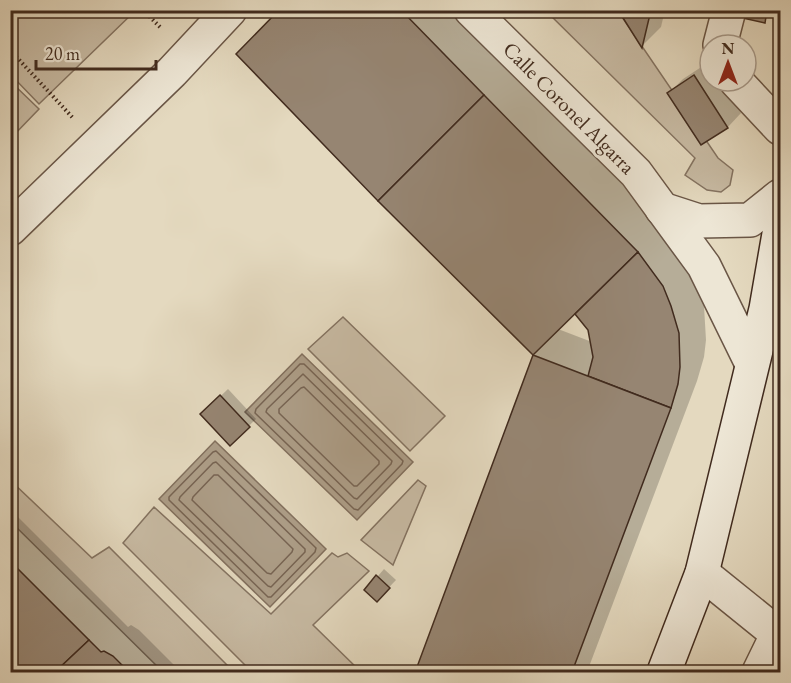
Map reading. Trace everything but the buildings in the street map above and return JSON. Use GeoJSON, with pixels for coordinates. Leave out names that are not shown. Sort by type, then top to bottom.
{"type":"FeatureCollection","features":[{"type":"Feature","properties":{"kind":"street"},"geometry":{"type":"LineString","coordinates":[[10,229],[172,72],[230,10]]}},
{"type":"Feature","properties":{"kind":"street","name":"Calle Coronel Algarra"},"geometry":{"type":"LineString","coordinates":[[471,10],[636,173],[704,266],[752,364]]}},
{"type":"Feature","properties":{"kind":"street"},"geometry":{"type":"LineString","coordinates":[[723,33],[729,10]]}},
{"type":"Feature","properties":{"kind":"street"},"geometry":{"type":"LineString","coordinates":[[747,93],[780,128]]}},
{"type":"Feature","properties":{"kind":"street"},"geometry":{"type":"LineString","coordinates":[[662,209],[699,221],[750,220],[780,196]]}},
{"type":"Feature","properties":{"kind":"street"},"geometry":{"type":"LineString","coordinates":[[664,672],[702,573],[766,309],[779,241]]}},
{"type":"Feature","properties":{"kind":"street"},"geometry":{"type":"LineString","coordinates":[[702,573],[779,636],[759,672]]}},
{"type":"Feature","properties":{"kind":"path"},"geometry":{"type":"LineString","coordinates":[[10,50],[97,144]]}},
{"type":"Feature","properties":{"kind":"shaded area"},"geometry":{"type":"Polygon","coordinates":[[[10,11],[135,11],[39,104],[11,75],[10,11]]]}},
{"type":"Feature","properties":{"kind":"shaded area"},"geometry":{"type":"Polygon","coordinates":[[[546,11],[618,11],[718,158],[733,170],[730,185],[721,192],[707,190],[685,175],[695,158],[546,11]]]}},
{"type":"Feature","properties":{"kind":"shaded area"},"geometry":{"type":"Polygon","coordinates":[[[10,81],[39,109],[11,138],[10,138],[10,81]]]}},
{"type":"Feature","properties":{"kind":"shaded area"},"geometry":{"type":"Polygon","coordinates":[[[343,317],[445,416],[410,451],[308,349],[343,317]]]}},
{"type":"Feature","properties":{"kind":"shaded area"},"geometry":{"type":"Polygon","coordinates":[[[10,480],[92,558],[109,547],[234,672],[163,672],[11,522],[10,480]]]}},
{"type":"Feature","properties":{"kind":"shaded area"},"geometry":{"type":"Polygon","coordinates":[[[418,480],[426,486],[393,565],[361,540],[418,480]]]}},
{"type":"Feature","properties":{"kind":"shaded area"},"geometry":{"type":"Polygon","coordinates":[[[154,507],[271,614],[332,553],[338,557],[347,553],[369,571],[313,625],[361,672],[252,672],[123,543],[154,507]]]}},
{"type":"Feature","properties":{"kind":"water"},"geometry":{"type":"Polygon","coordinates":[[[302,354],[413,462],[357,520],[245,412],[302,354]]]}},
{"type":"Feature","properties":{"kind":"water"},"geometry":{"type":"Polygon","coordinates":[[[215,441],[326,549],[270,607],[159,499],[215,441]]]}}]}
